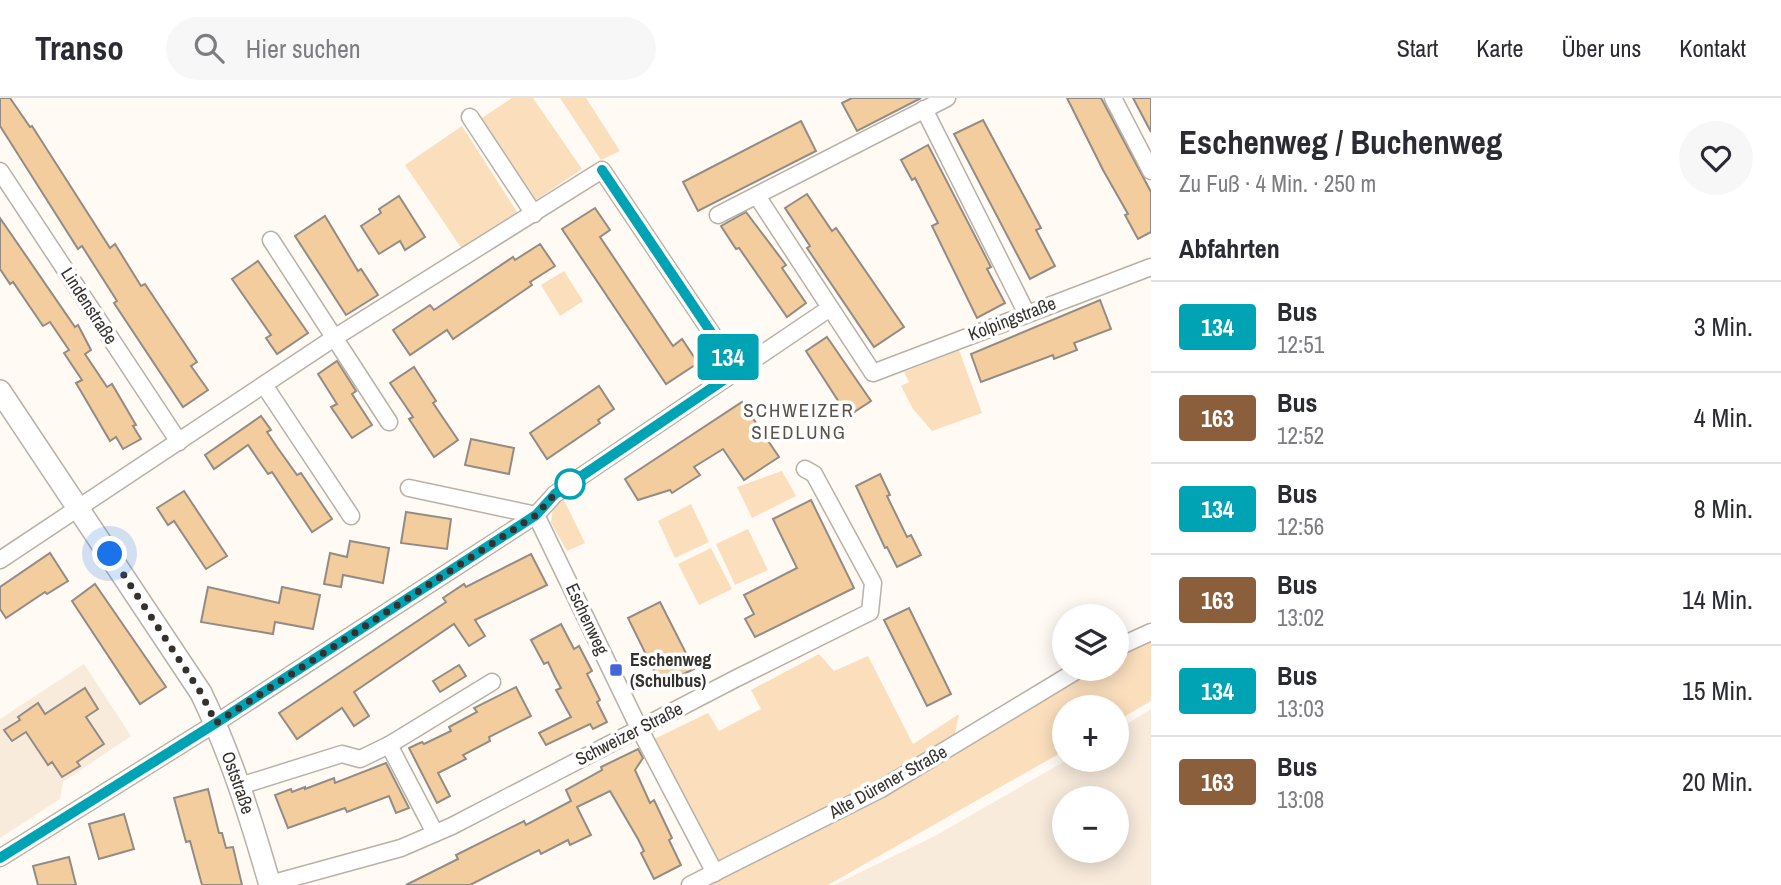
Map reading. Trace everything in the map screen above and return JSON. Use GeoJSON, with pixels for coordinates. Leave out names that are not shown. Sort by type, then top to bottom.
{"type":"FeatureCollection","features":[{"type":"Feature","properties":{"kind":"main road","name":"Oststraße"},"geometry":{"type":"LineString","coordinates":[[0,391],[201,693],[216,723],[240,786],[270,885]]}},
{"type":"Feature","properties":{"kind":"street"},"geometry":{"type":"LineString","coordinates":[[718,215],[947,98]]}},
{"type":"Feature","properties":{"kind":"street"},"geometry":{"type":"LineString","coordinates":[[1113,98],[1151,171]]}},
{"type":"Feature","properties":{"kind":"street"},"geometry":{"type":"LineString","coordinates":[[925,109],[1027,314]]}},
{"type":"Feature","properties":{"kind":"street"},"geometry":{"type":"LineString","coordinates":[[470,117],[534,214]]}},
{"type":"Feature","properties":{"kind":"street"},"geometry":{"type":"LineString","coordinates":[[0,560],[334,338],[602,170],[737,371]]}},
{"type":"Feature","properties":{"kind":"street","name":"Lindenstraße"},"geometry":{"type":"LineString","coordinates":[[0,171],[179,442]]}},
{"type":"Feature","properties":{"kind":"street"},"geometry":{"type":"LineString","coordinates":[[0,858],[216,723],[536,515],[555,494],[830,309],[757,195]]}},
{"type":"Feature","properties":{"kind":"street"},"geometry":{"type":"LineString","coordinates":[[271,240],[389,422]]}},
{"type":"Feature","properties":{"kind":"street","name":"Kolpingstraße"},"geometry":{"type":"LineString","coordinates":[[830,309],[873,373],[1151,267]]}},
{"type":"Feature","properties":{"kind":"street"},"geometry":{"type":"LineString","coordinates":[[264,385],[351,516]]}},
{"type":"Feature","properties":{"kind":"street","name":"Schweizer Straße"},"geometry":{"type":"LineString","coordinates":[[270,885],[401,848],[435,833],[870,612],[873,583],[814,474],[805,469]]}},
{"type":"Feature","properties":{"kind":"street"},"geometry":{"type":"LineString","coordinates":[[409,488],[536,515]]}},
{"type":"Feature","properties":{"kind":"street","name":"Eschenweg"},"geometry":{"type":"LineString","coordinates":[[536,515],[639,728],[715,873]]}},
{"type":"Feature","properties":{"kind":"street"},"geometry":{"type":"LineString","coordinates":[[1129,642],[1151,632]]}},
{"type":"Feature","properties":{"kind":"street","name":"Alte Dürener Straße"},"geometry":{"type":"LineString","coordinates":[[690,885],[881,789],[1060,681]]}},
{"type":"Feature","properties":{"kind":"street"},"geometry":{"type":"LineString","coordinates":[[240,786],[342,754],[360,759],[389,745],[492,682]]}},
{"type":"Feature","properties":{"kind":"street"},"geometry":{"type":"LineString","coordinates":[[389,745],[435,833]]}},
{"type":"Feature","properties":{"kind":"shaded area"},"geometry":{"type":"Polygon","coordinates":[[[512,98],[533,98],[582,169],[533,202],[479,120],[512,98]]]}},
{"type":"Feature","properties":{"kind":"shaded area"},"geometry":{"type":"Polygon","coordinates":[[[560,98],[586,98],[620,151],[601,160],[560,98]]]}},
{"type":"Feature","properties":{"kind":"shaded area"},"geometry":{"type":"Polygon","coordinates":[[[462,126],[517,212],[462,249],[405,165],[462,126]]]}},
{"type":"Feature","properties":{"kind":"shaded area"},"geometry":{"type":"Polygon","coordinates":[[[564,271],[583,301],[560,316],[541,285],[564,271]]]}},
{"type":"Feature","properties":{"kind":"shaded area"},"geometry":{"type":"Polygon","coordinates":[[[959,350],[982,413],[932,431],[913,409],[901,386],[909,382],[904,372],[959,350]]]}},
{"type":"Feature","properties":{"kind":"shaded area"},"geometry":{"type":"Polygon","coordinates":[[[782,471],[796,496],[752,518],[737,487],[782,471]]]}},
{"type":"Feature","properties":{"kind":"shaded area"},"geometry":{"type":"Polygon","coordinates":[[[563,498],[585,543],[567,551],[551,523],[553,507],[563,498]]]}},
{"type":"Feature","properties":{"kind":"shaded area"},"geometry":{"type":"Polygon","coordinates":[[[691,504],[709,542],[675,558],[658,521],[691,504]]]}},
{"type":"Feature","properties":{"kind":"shaded area"},"geometry":{"type":"Polygon","coordinates":[[[748,529],[768,570],[735,585],[716,544],[748,529]]]}},
{"type":"Feature","properties":{"kind":"shaded area"},"geometry":{"type":"Polygon","coordinates":[[[711,548],[732,589],[699,605],[678,564],[711,548]]]}},
{"type":"Feature","properties":{"kind":"shaded area"},"geometry":{"type":"Polygon","coordinates":[[[1151,636],[1151,701],[1129,714],[1129,695],[1052,695],[1052,758],[828,885],[700,885],[1066,681],[1129,681],[1129,646],[1151,636]]]}},
{"type":"Feature","properties":{"kind":"shaded area"},"geometry":{"type":"Polygon","coordinates":[[[819,654],[834,671],[868,656],[913,744],[959,714],[954,739],[879,784],[715,864],[652,740],[708,713],[719,731],[761,709],[751,690],[819,654]]]}},
{"type":"Feature","properties":{"kind":"shaded area"},"geometry":{"type":"Polygon","coordinates":[[[84,664],[131,736],[63,782],[60,799],[0,838],[0,719],[84,664]]]}},
{"type":"Feature","properties":{"kind":"shaded area"},"geometry":{"type":"Polygon","coordinates":[[[1151,709],[1151,885],[834,885],[933,837],[1052,769],[1052,772],[1129,772],[1129,723],[1151,709]]]}},
{"type":"Feature","properties":{"kind":"building"},"geometry":{"type":"Polygon","coordinates":[[[0,98],[10,98],[30,127],[32,126],[110,248],[115,244],[141,286],[145,284],[197,362],[191,366],[208,390],[183,407],[114,303],[117,301],[82,246],[78,249],[0,126],[0,98]]]}},
{"type":"Feature","properties":{"kind":"building"},"geometry":{"type":"Polygon","coordinates":[[[852,98],[921,98],[857,131],[842,103],[852,98]]]}},
{"type":"Feature","properties":{"kind":"building"},"geometry":{"type":"Polygon","coordinates":[[[1067,98],[1101,98],[1151,192],[1151,232],[1138,239],[1125,215],[1128,214],[1067,98]]]}},
{"type":"Feature","properties":{"kind":"building"},"geometry":{"type":"Polygon","coordinates":[[[1133,98],[1151,98],[1151,132],[1133,98]]]}},
{"type":"Feature","properties":{"kind":"building"},"geometry":{"type":"Polygon","coordinates":[[[983,120],[1041,228],[1036,230],[1055,266],[1030,279],[954,134],[983,120]]]}},
{"type":"Feature","properties":{"kind":"building"},"geometry":{"type":"Polygon","coordinates":[[[801,121],[816,151],[698,211],[683,182],[801,121]]]}},
{"type":"Feature","properties":{"kind":"building"},"geometry":{"type":"Polygon","coordinates":[[[928,145],[991,267],[987,269],[1005,303],[977,318],[932,226],[938,223],[915,178],[912,180],[901,160],[928,145]]]}},
{"type":"Feature","properties":{"kind":"building"},"geometry":{"type":"Polygon","coordinates":[[[807,194],[832,231],[836,228],[904,327],[874,347],[807,248],[810,246],[785,208],[807,194]]]}},
{"type":"Feature","properties":{"kind":"building"},"geometry":{"type":"Polygon","coordinates":[[[399,196],[425,237],[405,250],[400,241],[379,254],[361,226],[381,213],[379,209],[399,196]]]}},
{"type":"Feature","properties":{"kind":"building"},"geometry":{"type":"Polygon","coordinates":[[[595,208],[610,230],[600,237],[673,346],[682,339],[698,363],[666,384],[562,229],[595,208]]]}},
{"type":"Feature","properties":{"kind":"building"},"geometry":{"type":"Polygon","coordinates":[[[746,212],[786,265],[782,268],[806,303],[787,317],[721,226],[746,212]]]}},
{"type":"Feature","properties":{"kind":"building"},"geometry":{"type":"Polygon","coordinates":[[[325,216],[358,271],[361,269],[378,295],[346,315],[295,236],[325,216]]]}},
{"type":"Feature","properties":{"kind":"building"},"geometry":{"type":"Polygon","coordinates":[[[0,218],[75,327],[78,325],[91,350],[85,354],[107,387],[112,384],[136,425],[133,426],[141,439],[123,449],[116,437],[110,441],[76,383],[82,380],[64,353],[69,350],[50,322],[43,326],[13,282],[10,284],[0,269],[0,218]]]}},
{"type":"Feature","properties":{"kind":"building"},"geometry":{"type":"Polygon","coordinates":[[[540,244],[555,266],[453,339],[447,330],[410,355],[393,330],[430,305],[434,310],[513,257],[515,260],[540,244]]]}},
{"type":"Feature","properties":{"kind":"building"},"geometry":{"type":"Polygon","coordinates":[[[258,261],[308,333],[277,354],[266,338],[271,335],[232,279],[258,261]]]}},
{"type":"Feature","properties":{"kind":"building"},"geometry":{"type":"Polygon","coordinates":[[[1100,300],[1111,329],[1074,343],[1077,350],[1054,359],[1053,355],[981,382],[971,354],[1100,300]]]}},
{"type":"Feature","properties":{"kind":"building"},"geometry":{"type":"Polygon","coordinates":[[[827,337],[871,401],[848,416],[806,351],[827,337]]]}},
{"type":"Feature","properties":{"kind":"building"},"geometry":{"type":"Polygon","coordinates":[[[337,361],[356,391],[352,394],[372,425],[352,438],[331,407],[337,404],[318,374],[337,361]]]}},
{"type":"Feature","properties":{"kind":"building"},"geometry":{"type":"Polygon","coordinates":[[[414,367],[436,401],[433,403],[458,440],[434,457],[409,419],[413,417],[390,383],[414,367]]]}},
{"type":"Feature","properties":{"kind":"building"},"geometry":{"type":"Polygon","coordinates":[[[599,386],[614,409],[598,420],[600,423],[547,459],[530,433],[599,386]]]}},
{"type":"Feature","properties":{"kind":"building"},"geometry":{"type":"Polygon","coordinates":[[[742,402],[779,457],[744,480],[723,449],[694,467],[700,475],[672,493],[670,490],[638,500],[625,479],[742,402]]]}},
{"type":"Feature","properties":{"kind":"building"},"geometry":{"type":"Polygon","coordinates":[[[261,416],[271,430],[267,432],[277,447],[297,475],[301,473],[332,519],[312,532],[272,472],[268,474],[248,445],[214,469],[205,455],[261,416]]]}},
{"type":"Feature","properties":{"kind":"building"},"geometry":{"type":"Polygon","coordinates":[[[471,439],[514,448],[509,474],[465,465],[471,439]]]}},
{"type":"Feature","properties":{"kind":"building"},"geometry":{"type":"Polygon","coordinates":[[[880,474],[890,495],[887,496],[907,537],[911,535],[921,555],[897,567],[887,547],[885,548],[856,486],[880,474]]]}},
{"type":"Feature","properties":{"kind":"building"},"geometry":{"type":"Polygon","coordinates":[[[184,491],[227,556],[206,569],[174,521],[168,525],[157,508],[184,491]]]}},
{"type":"Feature","properties":{"kind":"building"},"geometry":{"type":"Polygon","coordinates":[[[811,500],[854,588],[755,637],[745,619],[754,614],[744,595],[797,568],[773,519],[811,500]]]}},
{"type":"Feature","properties":{"kind":"building"},"geometry":{"type":"Polygon","coordinates":[[[406,512],[451,519],[447,549],[401,543],[406,512]]]}},
{"type":"Feature","properties":{"kind":"building"},"geometry":{"type":"Polygon","coordinates":[[[350,541],[389,548],[383,583],[343,575],[341,587],[324,584],[330,553],[347,557],[350,541]]]}},
{"type":"Feature","properties":{"kind":"building"},"geometry":{"type":"Polygon","coordinates":[[[50,553],[68,581],[47,594],[45,592],[6,618],[0,609],[0,587],[50,553]]]}},
{"type":"Feature","properties":{"kind":"building"},"geometry":{"type":"Polygon","coordinates":[[[531,554],[547,585],[475,620],[485,636],[469,646],[454,624],[354,692],[369,716],[354,726],[342,708],[297,739],[279,713],[446,602],[443,598],[464,584],[466,587],[531,554]]]}},
{"type":"Feature","properties":{"kind":"building"},"geometry":{"type":"Polygon","coordinates":[[[95,584],[166,687],[140,704],[72,601],[95,584]]]}},
{"type":"Feature","properties":{"kind":"building"},"geometry":{"type":"Polygon","coordinates":[[[208,587],[279,603],[282,587],[320,595],[313,629],[275,622],[273,634],[201,622],[208,587]]]}},
{"type":"Feature","properties":{"kind":"building"},"geometry":{"type":"Polygon","coordinates":[[[660,602],[694,669],[661,685],[628,618],[660,602]]]}},
{"type":"Feature","properties":{"kind":"building"},"geometry":{"type":"Polygon","coordinates":[[[909,608],[951,694],[927,706],[884,620],[909,608]]]}},
{"type":"Feature","properties":{"kind":"building"},"geometry":{"type":"Polygon","coordinates":[[[561,624],[574,649],[579,646],[592,671],[587,674],[607,722],[593,729],[590,724],[546,745],[539,733],[571,717],[556,690],[561,688],[548,662],[544,664],[531,640],[561,624]]]}},
{"type":"Feature","properties":{"kind":"building"},"geometry":{"type":"Polygon","coordinates":[[[459,665],[466,676],[440,692],[433,681],[459,665]]]}},
{"type":"Feature","properties":{"kind":"building"},"geometry":{"type":"Polygon","coordinates":[[[516,687],[531,716],[489,737],[490,741],[463,755],[466,759],[438,773],[450,796],[437,803],[409,748],[451,731],[449,727],[477,712],[474,708],[516,687]]]}},
{"type":"Feature","properties":{"kind":"building"},"geometry":{"type":"Polygon","coordinates":[[[85,688],[98,709],[86,717],[104,744],[77,762],[80,766],[62,777],[52,762],[48,765],[26,732],[12,741],[4,730],[20,720],[18,717],[38,703],[45,714],[85,688]]]}},
{"type":"Feature","properties":{"kind":"building"},"geometry":{"type":"Polygon","coordinates":[[[638,749],[643,758],[635,770],[650,803],[654,800],[681,865],[654,879],[641,853],[644,851],[638,839],[610,791],[577,807],[591,835],[570,845],[568,840],[541,854],[539,850],[470,885],[406,885],[458,859],[456,855],[524,821],[526,825],[571,801],[566,790],[602,770],[601,767],[638,749]]]}},
{"type":"Feature","properties":{"kind":"building"},"geometry":{"type":"Polygon","coordinates":[[[386,763],[409,808],[396,813],[389,796],[347,812],[345,808],[288,828],[275,795],[291,789],[292,792],[305,789],[334,778],[335,783],[386,763]]]}},
{"type":"Feature","properties":{"kind":"building"},"geometry":{"type":"Polygon","coordinates":[[[208,789],[219,833],[222,833],[226,848],[233,847],[242,885],[202,885],[190,841],[186,842],[174,798],[208,789]]]}},
{"type":"Feature","properties":{"kind":"building"},"geometry":{"type":"Polygon","coordinates":[[[124,814],[134,849],[99,859],[89,824],[124,814]]]}},
{"type":"Feature","properties":{"kind":"building"},"geometry":{"type":"Polygon","coordinates":[[[69,857],[76,885],[38,885],[33,866],[69,857]]]}},
{"type":"Feature","properties":{"kind":"bus line","name":"134"},"geometry":{"type":"LineString","coordinates":[[0,858],[216,723],[536,515],[555,494],[737,371],[602,170]]}},
{"type":"Feature","properties":{"kind":"place","name":"Eschenweg (Schulbus)"},"geometry":{"type":"Point","coordinates":[616,670]}},
{"type":"Feature","properties":{"kind":"district","name":"SCHWEIZER SIEDLUNG"},"geometry":{"type":"Point","coordinates":[799,421]}},
{"type":"Feature","properties":{"kind":"route"},"geometry":{"type":"LineString","coordinates":[[110,554],[201,693],[216,723],[536,515],[555,494],[573,482],[570,484]]}}]}
